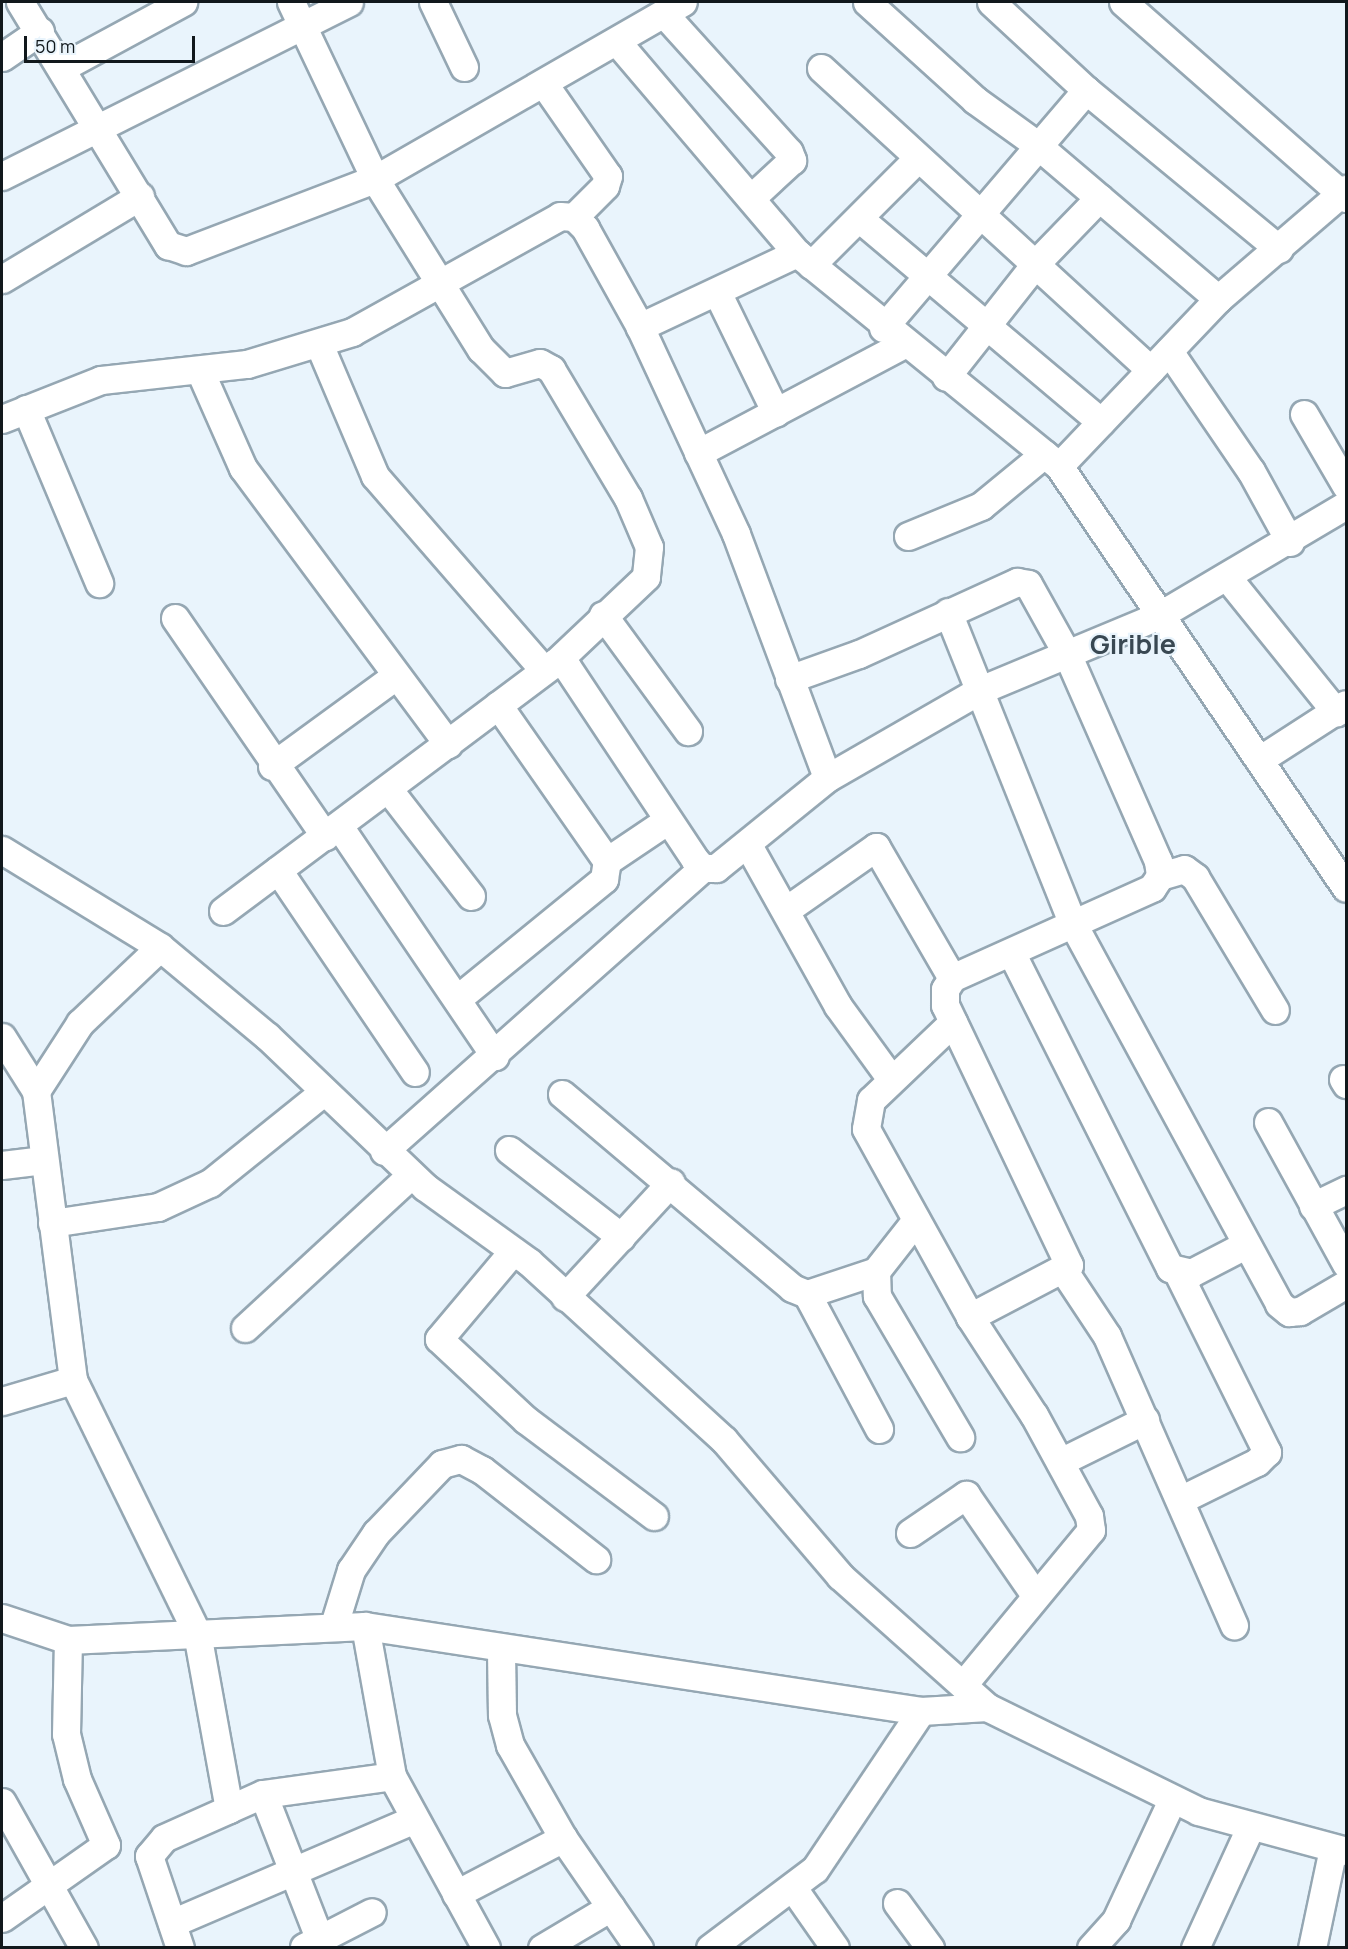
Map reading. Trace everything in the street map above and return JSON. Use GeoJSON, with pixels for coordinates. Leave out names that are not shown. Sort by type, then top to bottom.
{"type":"FeatureCollection","features":[{"type":"Feature","properties":{"kind":"street"},"geometry":{"type":"LineString","coordinates":[[20,2],[40,31],[168,245],[186,251],[375,179],[618,43],[675,8],[789,152],[792,160],[751,198]]}},
{"type":"Feature","properties":{"kind":"street"},"geometry":{"type":"LineString","coordinates":[[62,68],[183,2]]}},
{"type":"Feature","properties":{"kind":"street"},"geometry":{"type":"LineString","coordinates":[[223,911],[389,790],[550,666],[646,577],[651,563],[628,498],[550,369],[540,363],[505,373],[491,363],[441,286],[375,179],[291,2]]}},
{"type":"Feature","properties":{"kind":"street"},"geometry":{"type":"LineString","coordinates":[[2,176],[95,125],[349,2]]}},
{"type":"Feature","properties":{"kind":"street"},"geometry":{"type":"LineString","coordinates":[[434,2],[464,67]]}},
{"type":"Feature","properties":{"kind":"street"},"geometry":{"type":"LineString","coordinates":[[867,2],[975,100],[1036,144],[1218,299]]}},
{"type":"Feature","properties":{"kind":"street"},"geometry":{"type":"LineString","coordinates":[[991,2],[1086,90],[1279,249]]}},
{"type":"Feature","properties":{"kind":"street"},"geometry":{"type":"LineString","coordinates":[[908,536],[981,506],[1051,460],[1101,422],[1218,299],[1345,194],[1124,2]]}},
{"type":"Feature","properties":{"kind":"street"},"geometry":{"type":"LineString","coordinates":[[2,57],[40,31]]}},
{"type":"Feature","properties":{"kind":"street"},"geometry":{"type":"LineString","coordinates":[[618,43],[804,259],[894,336],[1051,460],[1347,888]]}},
{"type":"Feature","properties":{"kind":"street"},"geometry":{"type":"LineString","coordinates":[[821,68],[916,160],[1036,263],[1151,370]]}},
{"type":"Feature","properties":{"kind":"street"},"geometry":{"type":"LineString","coordinates":[[99,584],[14,414],[100,380],[151,371],[200,371],[319,344],[441,286],[560,216],[574,217],[605,186],[608,176],[544,84]]}},
{"type":"Feature","properties":{"kind":"street"},"geometry":{"type":"LineString","coordinates":[[698,453],[776,413],[894,336],[926,276],[1036,144],[1086,90]]}},
{"type":"Feature","properties":{"kind":"street"},"geometry":{"type":"LineString","coordinates":[[640,327],[804,259],[860,219],[916,160]]}},
{"type":"Feature","properties":{"kind":"street"},"geometry":{"type":"LineString","coordinates":[[2,279],[140,196]]}},
{"type":"Feature","properties":{"kind":"street"},"geometry":{"type":"LineString","coordinates":[[946,377],[1036,263],[1099,198]]}},
{"type":"Feature","properties":{"kind":"street"},"geometry":{"type":"LineString","coordinates":[[574,217],[640,327],[736,534],[827,778]]}},
{"type":"Feature","properties":{"kind":"street"},"geometry":{"type":"LineString","coordinates":[[860,219],[985,328],[1101,422]]}},
{"type":"Feature","properties":{"kind":"street"},"geometry":{"type":"LineString","coordinates":[[718,294],[776,413]]}},
{"type":"Feature","properties":{"kind":"street"},"geometry":{"type":"LineString","coordinates":[[319,344],[375,476],[550,666],[567,667],[668,820],[703,868]]}},
{"type":"Feature","properties":{"kind":"street"},"geometry":{"type":"LineString","coordinates":[[1169,351],[1251,471],[1290,542]]}},
{"type":"Feature","properties":{"kind":"street"},"geometry":{"type":"LineString","coordinates":[[200,371],[243,468],[394,677],[448,744]]}},
{"type":"Feature","properties":{"kind":"street"},"geometry":{"type":"LineString","coordinates":[[1304,414],[1347,486]]}},
{"type":"Feature","properties":{"kind":"street"},"geometry":{"type":"LineString","coordinates":[[384,1151],[495,1056],[703,868],[716,868],[827,778],[980,690],[1068,656],[1160,615],[1290,542],[1347,506]]}},
{"type":"Feature","properties":{"kind":"street"},"geometry":{"type":"LineString","coordinates":[[1227,577],[1341,708],[1259,760]]}},
{"type":"Feature","properties":{"kind":"street"},"geometry":{"type":"LineString","coordinates":[[789,679],[859,654],[1017,582],[1028,584],[1068,656],[1160,876]]}},
{"type":"Feature","properties":{"kind":"street"},"geometry":{"type":"LineString","coordinates":[[948,612],[1073,924],[1245,1245],[1288,1312],[1347,1284]]}},
{"type":"Feature","properties":{"kind":"street"},"geometry":{"type":"LineString","coordinates":[[603,615],[688,731]]}},
{"type":"Feature","properties":{"kind":"street"},"geometry":{"type":"LineString","coordinates":[[175,618],[272,766],[332,831],[457,999],[495,1056]]}},
{"type":"Feature","properties":{"kind":"street"},"geometry":{"type":"LineString","coordinates":[[272,766],[394,677]]}},
{"type":"Feature","properties":{"kind":"street"},"geometry":{"type":"LineString","coordinates":[[457,999],[604,879],[607,861],[498,705]]}},
{"type":"Feature","properties":{"kind":"street"},"geometry":{"type":"LineString","coordinates":[[389,790],[471,896]]}},
{"type":"Feature","properties":{"kind":"street"},"geometry":{"type":"LineString","coordinates":[[607,861],[668,820]]}},
{"type":"Feature","properties":{"kind":"street"},"geometry":{"type":"LineString","coordinates":[[747,845],[786,910],[838,1006],[891,1079]]}},
{"type":"Feature","properties":{"kind":"street"},"geometry":{"type":"LineString","coordinates":[[786,910],[876,847],[952,978]]}},
{"type":"Feature","properties":{"kind":"street"},"geometry":{"type":"LineString","coordinates":[[2,850],[160,947],[323,1092],[411,1175],[513,1251],[566,1297],[724,1440],[840,1576],[987,1707],[1172,1800],[1250,1828],[1340,1849],[1312,1947]]}},
{"type":"Feature","properties":{"kind":"street"},"geometry":{"type":"LineString","coordinates":[[1234,1625],[1182,1500],[1107,1336],[1065,1270],[1068,1257],[953,1022],[945,997],[952,978],[1152,888],[1160,876],[1184,869],[1196,877],[1275,1010]]}},
{"type":"Feature","properties":{"kind":"street"},"geometry":{"type":"LineString","coordinates":[[278,870],[416,1072]]}},
{"type":"Feature","properties":{"kind":"street"},"geometry":{"type":"LineString","coordinates":[[36,1091],[80,1023],[160,947]]}},
{"type":"Feature","properties":{"kind":"street"},"geometry":{"type":"LineString","coordinates":[[1011,952],[1170,1268],[1179,1275],[1267,1452],[1257,1462],[1182,1500]]}},
{"type":"Feature","properties":{"kind":"street"},"geometry":{"type":"LineString","coordinates":[[953,1022],[871,1100],[866,1129],[970,1317],[1060,1462],[1089,1516],[1091,1530],[963,1685]]}},
{"type":"Feature","properties":{"kind":"street"},"geometry":{"type":"LineString","coordinates":[[2,1037],[36,1091],[73,1380],[197,1633],[229,1809]]}},
{"type":"Feature","properties":{"kind":"street"},"geometry":{"type":"LineString","coordinates":[[52,1223],[158,1207],[210,1184],[323,1092]]}},
{"type":"Feature","properties":{"kind":"street"},"geometry":{"type":"LineString","coordinates":[[562,1094],[671,1182],[765,1268],[807,1294],[879,1429]]}},
{"type":"Feature","properties":{"kind":"street"},"geometry":{"type":"LineString","coordinates":[[1268,1122],[1347,1264]]}},
{"type":"Feature","properties":{"kind":"street"},"geometry":{"type":"LineString","coordinates":[[509,1150],[621,1237]]}},
{"type":"Feature","properties":{"kind":"street"},"geometry":{"type":"LineString","coordinates":[[2,1166],[44,1160]]}},
{"type":"Feature","properties":{"kind":"street"},"geometry":{"type":"LineString","coordinates":[[245,1328],[411,1175]]}},
{"type":"Feature","properties":{"kind":"street"},"geometry":{"type":"LineString","coordinates":[[566,1297],[671,1182]]}},
{"type":"Feature","properties":{"kind":"street"},"geometry":{"type":"LineString","coordinates":[[1313,1206],[1347,1190]]}},
{"type":"Feature","properties":{"kind":"street"},"geometry":{"type":"LineString","coordinates":[[807,1294],[876,1271],[916,1220]]}},
{"type":"Feature","properties":{"kind":"street"},"geometry":{"type":"LineString","coordinates":[[1179,1275],[1245,1245]]}},
{"type":"Feature","properties":{"kind":"street"},"geometry":{"type":"LineString","coordinates":[[513,1251],[439,1339],[526,1420],[654,1516]]}},
{"type":"Feature","properties":{"kind":"street"},"geometry":{"type":"LineString","coordinates":[[970,1317],[1065,1270]]}},
{"type":"Feature","properties":{"kind":"street"},"geometry":{"type":"LineString","coordinates":[[876,1271],[878,1296],[890,1323],[960,1437]]}},
{"type":"Feature","properties":{"kind":"street"},"geometry":{"type":"LineString","coordinates":[[2,1401],[73,1380]]}},
{"type":"Feature","properties":{"kind":"street"},"geometry":{"type":"LineString","coordinates":[[1060,1462],[1145,1420]]}},
{"type":"Feature","properties":{"kind":"street"},"geometry":{"type":"LineString","coordinates":[[334,1625],[351,1570],[376,1533],[442,1464],[461,1459],[482,1470],[596,1559]]}},
{"type":"Feature","properties":{"kind":"street"},"geometry":{"type":"LineString","coordinates":[[910,1533],[966,1495],[1035,1595]]}},
{"type":"Feature","properties":{"kind":"street"},"geometry":{"type":"LineString","coordinates":[[2,1618],[68,1640],[334,1625],[365,1626],[501,1650],[921,1711],[987,1707]]}},
{"type":"Feature","properties":{"kind":"street"},"geometry":{"type":"LineString","coordinates":[[365,1626],[392,1776],[482,1946]]}},
{"type":"Feature","properties":{"kind":"street"},"geometry":{"type":"LineString","coordinates":[[2,1918],[106,1845],[77,1779],[66,1734],[68,1640]]}},
{"type":"Feature","properties":{"kind":"street"},"geometry":{"type":"LineString","coordinates":[[501,1650],[502,1715],[510,1744],[563,1838],[639,1947]]}},
{"type":"Feature","properties":{"kind":"street"},"geometry":{"type":"LineString","coordinates":[[710,1947],[793,1888],[838,1841],[921,1711]]}},
{"type":"Feature","properties":{"kind":"street"},"geometry":{"type":"LineString","coordinates":[[392,1776],[263,1794],[153,1846],[149,1856],[176,1935],[293,1870],[415,1819]]}},
{"type":"Feature","properties":{"kind":"street"},"geometry":{"type":"LineString","coordinates":[[263,1794],[293,1870],[316,1945],[372,1912]]}},
{"type":"Feature","properties":{"kind":"street"},"geometry":{"type":"LineString","coordinates":[[1091,1947],[1116,1920],[1172,1800]]}},
{"type":"Feature","properties":{"kind":"street"},"geometry":{"type":"LineString","coordinates":[[2,1802],[84,1947]]}},
{"type":"Feature","properties":{"kind":"street"},"geometry":{"type":"LineString","coordinates":[[1195,1947],[1250,1828]]}},
{"type":"Feature","properties":{"kind":"street"},"geometry":{"type":"LineString","coordinates":[[456,1894],[563,1838]]}},
{"type":"Feature","properties":{"kind":"street"},"geometry":{"type":"LineString","coordinates":[[793,1888],[836,1947]]}},
{"type":"Feature","properties":{"kind":"street"},"geometry":{"type":"LineString","coordinates":[[897,1904],[930,1947]]}},
{"type":"Feature","properties":{"kind":"street"},"geometry":{"type":"LineString","coordinates":[[542,1947],[611,1907]]}},
{"type":"Feature","properties":{"kind":"district","name":"Girible"},"geometry":{"type":"Point","coordinates":[1133,644]}}]}
